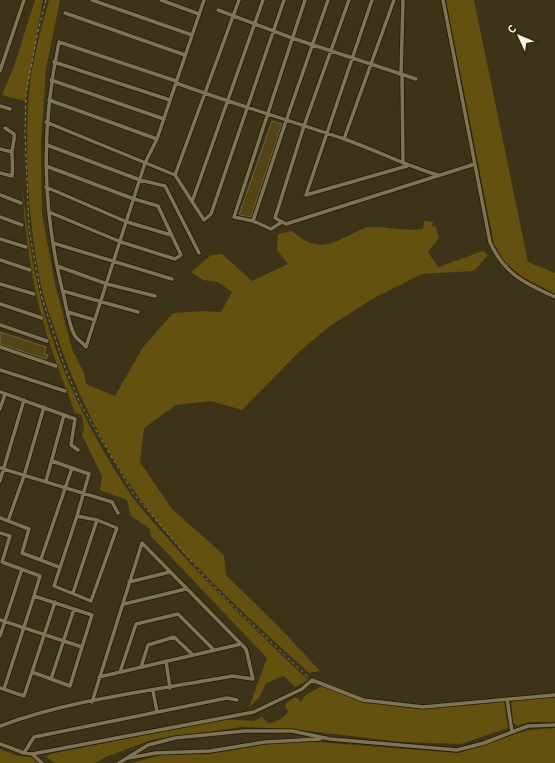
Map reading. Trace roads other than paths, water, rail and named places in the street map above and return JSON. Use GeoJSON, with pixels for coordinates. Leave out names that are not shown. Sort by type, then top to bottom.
{"type":"FeatureCollection","features":[{"type":"Feature","properties":{"kind":"lane"},"geometry":{"type":"LineString","coordinates":[[0,71],[24,0]]}},
{"type":"Feature","properties":{"kind":"lane"},"geometry":{"type":"LineString","coordinates":[[92,0],[192,35]]}},
{"type":"Feature","properties":{"kind":"lane"},"geometry":{"type":"LineString","coordinates":[[161,0],[199,14]]}},
{"type":"Feature","properties":{"kind":"lane"},"geometry":{"type":"LineString","coordinates":[[204,0],[185,55],[176,82],[170,100],[164,119],[157,139],[145,163],[121,242],[86,346],[75,336],[68,312],[57,266],[46,187],[46,122],[54,62],[59,42],[176,82],[205,94],[229,100],[268,115],[344,139],[407,166],[438,175]]}},
{"type":"Feature","properties":{"kind":"lane"},"geometry":{"type":"LineString","coordinates":[[175,175],[239,0]]}},
{"type":"Feature","properties":{"kind":"lane"},"geometry":{"type":"LineString","coordinates":[[192,202],[263,0]]}},
{"type":"Feature","properties":{"kind":"lane"},"geometry":{"type":"LineString","coordinates":[[46,122],[175,175],[204,220],[211,214],[284,0]]}},
{"type":"Feature","properties":{"kind":"lane"},"geometry":{"type":"LineString","coordinates":[[282,222],[270,229],[253,221],[234,216],[305,0]]}},
{"type":"Feature","properties":{"kind":"lane"},"geometry":{"type":"LineString","coordinates":[[253,221],[328,0]]}},
{"type":"Feature","properties":{"kind":"lane"},"geometry":{"type":"LineString","coordinates":[[349,0],[304,126],[275,218],[286,224],[475,164]]}},
{"type":"Feature","properties":{"kind":"lane"},"geometry":{"type":"LineString","coordinates":[[372,0],[351,58],[306,195],[407,166]]}},
{"type":"Feature","properties":{"kind":"lane"},"geometry":{"type":"LineString","coordinates":[[344,139],[394,0]]}},
{"type":"Feature","properties":{"kind":"lane"},"geometry":{"type":"LineString","coordinates":[[403,0],[401,75],[403,163]]}},
{"type":"Feature","properties":{"kind":"lane"},"geometry":{"type":"LineString","coordinates":[[443,0],[490,242],[498,258],[514,275],[532,287],[555,297]]}},
{"type":"Feature","properties":{"kind":"lane"},"geometry":{"type":"LineString","coordinates":[[218,10],[233,17],[256,23],[292,38],[401,75],[416,78]]}},
{"type":"Feature","properties":{"kind":"lane"},"geometry":{"type":"LineString","coordinates":[[65,13],[185,55]]}},
{"type":"Feature","properties":{"kind":"lane"},"geometry":{"type":"LineString","coordinates":[[54,62],[170,100]]}},
{"type":"Feature","properties":{"kind":"lane"},"geometry":{"type":"LineString","coordinates":[[52,80],[164,119]]}},
{"type":"Feature","properties":{"kind":"lane"},"geometry":{"type":"LineString","coordinates":[[49,100],[157,139]]}},
{"type":"Feature","properties":{"kind":"lane"},"geometry":{"type":"LineString","coordinates":[[0,106],[10,109]]}},
{"type":"Feature","properties":{"kind":"lane"},"geometry":{"type":"LineString","coordinates":[[0,173],[12,176],[12,152],[15,142],[14,134],[5,128]]}},
{"type":"Feature","properties":{"kind":"lane"},"geometry":{"type":"LineString","coordinates":[[47,145],[140,180],[165,186],[199,253]]}},
{"type":"Feature","properties":{"kind":"lane"},"geometry":{"type":"LineString","coordinates":[[0,149],[12,152]]}},
{"type":"Feature","properties":{"kind":"lane"},"geometry":{"type":"LineString","coordinates":[[46,166],[134,199],[158,206],[181,255],[175,259],[121,242],[49,212]]}},
{"type":"Feature","properties":{"kind":"lane"},"geometry":{"type":"LineString","coordinates":[[46,187],[127,222],[171,235]]}},
{"type":"Feature","properties":{"kind":"lane"},"geometry":{"type":"LineString","coordinates":[[0,195],[21,203]]}},
{"type":"Feature","properties":{"kind":"lane"},"geometry":{"type":"LineString","coordinates":[[0,217],[22,225]]}},
{"type":"Feature","properties":{"kind":"lane"},"geometry":{"type":"LineString","coordinates":[[0,239],[26,247]]}},
{"type":"Feature","properties":{"kind":"lane"},"geometry":{"type":"LineString","coordinates":[[53,243],[172,279]]}},
{"type":"Feature","properties":{"kind":"lane"},"geometry":{"type":"LineString","coordinates":[[0,260],[30,270]]}},
{"type":"Feature","properties":{"kind":"lane"},"geometry":{"type":"LineString","coordinates":[[57,266],[107,284],[155,296]]}},
{"type":"Feature","properties":{"kind":"lane"},"geometry":{"type":"LineString","coordinates":[[0,284],[34,294]]}},
{"type":"Feature","properties":{"kind":"lane"},"geometry":{"type":"LineString","coordinates":[[63,291],[138,312]]}},
{"type":"Feature","properties":{"kind":"lane"},"geometry":{"type":"LineString","coordinates":[[0,304],[42,318]]}},
{"type":"Feature","properties":{"kind":"lane"},"geometry":{"type":"LineString","coordinates":[[68,312],[95,320]]}},
{"type":"Feature","properties":{"kind":"lane"},"geometry":{"type":"LineString","coordinates":[[0,325],[47,341]]}},
{"type":"Feature","properties":{"kind":"lane"},"geometry":{"type":"LineString","coordinates":[[0,347],[56,366]]}},
{"type":"Feature","properties":{"kind":"lane"},"geometry":{"type":"LineString","coordinates":[[0,370],[65,391]]}},
{"type":"Feature","properties":{"kind":"lane"},"geometry":{"type":"LineString","coordinates":[[0,392],[75,418],[71,445],[78,450]]}},
{"type":"Feature","properties":{"kind":"lane"},"geometry":{"type":"LineString","coordinates":[[0,409],[5,394]]}},
{"type":"Feature","properties":{"kind":"lane"},"geometry":{"type":"LineString","coordinates":[[0,481],[2,469],[24,400]]}},
{"type":"Feature","properties":{"kind":"lane"},"geometry":{"type":"LineString","coordinates":[[8,521],[24,476],[44,407]]}},
{"type":"Feature","properties":{"kind":"lane"},"geometry":{"type":"LineString","coordinates":[[46,481],[64,415]]}},
{"type":"Feature","properties":{"kind":"lane"},"geometry":{"type":"LineString","coordinates":[[52,461],[89,474],[54,586],[91,601],[117,528],[97,520],[77,516]]}},
{"type":"Feature","properties":{"kind":"lane"},"geometry":{"type":"LineString","coordinates":[[41,559],[72,468]]}},
{"type":"Feature","properties":{"kind":"lane"},"geometry":{"type":"LineString","coordinates":[[2,469],[112,502],[118,512]]}},
{"type":"Feature","properties":{"kind":"lane"},"geometry":{"type":"LineString","coordinates":[[0,518],[29,529],[22,553],[59,567]]}},
{"type":"Feature","properties":{"kind":"lane"},"geometry":{"type":"LineString","coordinates":[[73,593],[97,520]]}},
{"type":"Feature","properties":{"kind":"lane"},"geometry":{"type":"LineString","coordinates":[[0,533],[10,536],[0,567]]}},
{"type":"Feature","properties":{"kind":"lane"},"geometry":{"type":"LineString","coordinates":[[0,726],[31,714],[92,702],[232,676],[253,679],[246,649],[142,543],[92,702]]}},
{"type":"Feature","properties":{"kind":"lane"},"geometry":{"type":"LineString","coordinates":[[2,562],[40,576],[24,628],[2,688],[24,696],[55,602]]}},
{"type":"Feature","properties":{"kind":"lane"},"geometry":{"type":"LineString","coordinates":[[0,636],[22,569]]}},
{"type":"Feature","properties":{"kind":"lane"},"geometry":{"type":"LineString","coordinates":[[130,582],[170,572]]}},
{"type":"Feature","properties":{"kind":"lane"},"geometry":{"type":"LineString","coordinates":[[124,604],[186,588]]}},
{"type":"Feature","properties":{"kind":"lane"},"geometry":{"type":"LineString","coordinates":[[32,672],[70,686],[92,615],[34,596]]}},
{"type":"Feature","properties":{"kind":"lane"},"geometry":{"type":"LineString","coordinates":[[51,679],[74,609]]}},
{"type":"Feature","properties":{"kind":"lane"},"geometry":{"type":"LineString","coordinates":[[120,672],[136,624],[178,614],[213,650]]}},
{"type":"Feature","properties":{"kind":"lane"},"geometry":{"type":"LineString","coordinates":[[0,620],[82,647]]}},
{"type":"Feature","properties":{"kind":"lane"},"geometry":{"type":"LineString","coordinates":[[142,667],[148,645],[174,637],[193,655]]}},
{"type":"Feature","properties":{"kind":"lane"},"geometry":{"type":"LineString","coordinates":[[99,677],[241,644]]}},
{"type":"Feature","properties":{"kind":"lane"},"geometry":{"type":"LineString","coordinates":[[166,661],[170,688]]}},
{"type":"Feature","properties":{"kind":"lane"},"geometry":{"type":"LineString","coordinates":[[0,744],[24,753],[32,754],[254,712],[302,689],[312,680],[364,700],[423,707],[555,695]]}},
{"type":"Feature","properties":{"kind":"lane"},"geometry":{"type":"LineString","coordinates":[[153,691],[157,712]]}},
{"type":"Feature","properties":{"kind":"lane"},"geometry":{"type":"LineString","coordinates":[[24,753],[34,737],[227,698],[237,700]]}},
{"type":"Feature","properties":{"kind":"lane"},"geometry":{"type":"LineString","coordinates":[[507,699],[512,732]]}},
{"type":"Feature","properties":{"kind":"lane"},"geometry":{"type":"LineString","coordinates":[[125,759],[156,753],[210,751],[265,742],[301,739],[330,739],[457,750],[528,726],[555,725]]}},
{"type":"Feature","properties":{"kind":"lane"},"geometry":{"type":"LineString","coordinates":[[119,763],[148,745],[175,738],[244,731],[292,731],[330,739]]}},
{"type":"Feature","properties":{"kind":"lane"},"geometry":{"type":"LineString","coordinates":[[32,754],[42,763]]}}]}
